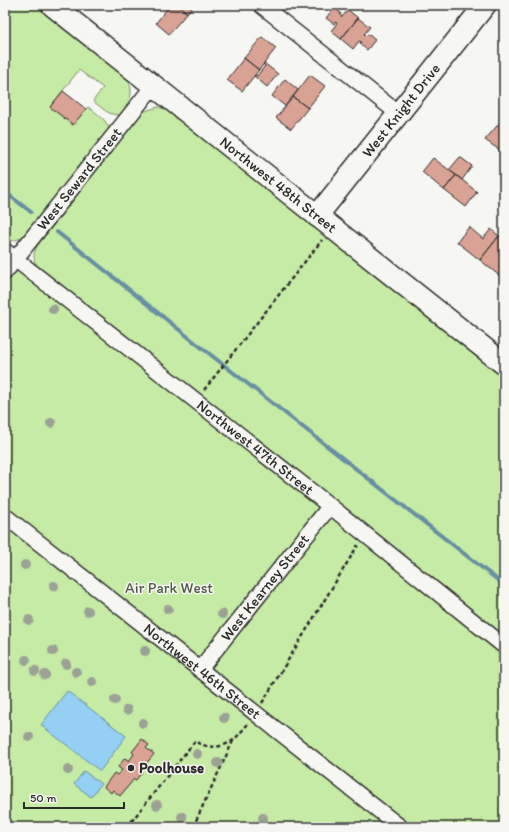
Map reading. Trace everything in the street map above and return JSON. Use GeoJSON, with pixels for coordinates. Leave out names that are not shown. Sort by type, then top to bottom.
{"type":"FeatureCollection","features":[{"type":"Feature","properties":{"kind":"main road","name":"Northwest 48th Street"},"geometry":{"type":"LineString","coordinates":[[52,5],[504,364]]}},
{"type":"Feature","properties":{"kind":"main road","name":"West Knight Drive"},"geometry":{"type":"LineString","coordinates":[[317,216],[400,114],[485,5]]}},
{"type":"Feature","properties":{"kind":"street"},"geometry":{"type":"LineString","coordinates":[[261,5],[400,114]]}},
{"type":"Feature","properties":{"kind":"street","name":"West Seward Street"},"geometry":{"type":"LineString","coordinates":[[5,272],[10,255],[154,86]]}},
{"type":"Feature","properties":{"kind":"street","name":"Northwest 47th Street"},"geometry":{"type":"LineString","coordinates":[[10,255],[330,506],[504,646]]}},
{"type":"Feature","properties":{"kind":"street","name":"West Kearney Street"},"geometry":{"type":"LineString","coordinates":[[200,669],[330,506]]}},
{"type":"Feature","properties":{"kind":"street","name":"Northwest 46th Street"},"geometry":{"type":"LineString","coordinates":[[5,516],[400,827]]}},
{"type":"Feature","properties":{"kind":"path"},"geometry":{"type":"LineString","coordinates":[[204,391],[326,236]]}},
{"type":"Feature","properties":{"kind":"path"},"geometry":{"type":"LineString","coordinates":[[193,827],[233,740],[256,713],[365,534]]}},
{"type":"Feature","properties":{"kind":"path"},"geometry":{"type":"LineString","coordinates":[[127,827],[196,741],[200,744],[212,747],[224,745],[233,740]]}},
{"type":"Feature","properties":{"kind":"green space"},"geometry":{"type":"Polygon","coordinates":[[[5,5],[39,5],[121,71],[131,87],[130,98],[120,115],[112,114],[93,101],[103,88],[79,70],[50,107],[73,125],[88,107],[103,119],[109,128],[32,228],[26,234],[13,241],[5,240],[5,5]]]}},
{"type":"Feature","properties":{"kind":"green space"},"geometry":{"type":"Polygon","coordinates":[[[158,107],[168,109],[248,171],[268,191],[504,374],[504,637],[37,267],[34,256],[37,246],[143,112],[158,107]]]}},
{"type":"Feature","properties":{"kind":"green space","name":"Air Park West"},"geometry":{"type":"Polygon","coordinates":[[[5,251],[392,566],[504,655],[504,827],[414,827],[275,718],[266,729],[388,827],[5,827],[5,251]]]}},
{"type":"Feature","properties":{"kind":"water"},"geometry":{"type":"Polygon","coordinates":[[[67,691],[126,736],[100,771],[41,725],[67,691]]]}},
{"type":"Feature","properties":{"kind":"water"},"geometry":{"type":"Polygon","coordinates":[[[84,771],[101,784],[91,797],[74,784],[84,771]]]}},
{"type":"Feature","properties":{"kind":"building"},"geometry":{"type":"Polygon","coordinates":[[[170,5],[178,5],[187,13],[169,34],[156,23],[170,5]]]}},
{"type":"Feature","properties":{"kind":"building"},"geometry":{"type":"Polygon","coordinates":[[[178,5],[194,5],[187,13],[178,5]]]}},
{"type":"Feature","properties":{"kind":"building"},"geometry":{"type":"Polygon","coordinates":[[[334,8],[341,13],[340,15],[342,17],[348,10],[358,18],[341,39],[331,31],[337,23],[335,22],[334,24],[326,18],[334,8]]]}},
{"type":"Feature","properties":{"kind":"building"},"geometry":{"type":"Polygon","coordinates":[[[358,18],[370,27],[364,34],[366,36],[368,34],[375,40],[367,50],[360,44],[361,42],[359,41],[353,49],[341,39],[358,18]]]}},
{"type":"Feature","properties":{"kind":"building"},"geometry":{"type":"Polygon","coordinates":[[[262,37],[276,48],[259,70],[244,58],[262,37]]]}},
{"type":"Feature","properties":{"kind":"building"},"geometry":{"type":"Polygon","coordinates":[[[244,58],[259,70],[242,91],[227,80],[244,58]]]}},
{"type":"Feature","properties":{"kind":"building"},"geometry":{"type":"Polygon","coordinates":[[[264,63],[278,74],[267,87],[254,76],[257,76],[265,66],[263,64],[264,63]]]}},
{"type":"Feature","properties":{"kind":"building"},"geometry":{"type":"Polygon","coordinates":[[[310,75],[325,86],[308,108],[293,97],[310,75]]]}},
{"type":"Feature","properties":{"kind":"building"},"geometry":{"type":"Polygon","coordinates":[[[285,79],[298,90],[285,106],[272,96],[285,79]]]}},
{"type":"Feature","properties":{"kind":"building"},"geometry":{"type":"Polygon","coordinates":[[[63,91],[86,109],[73,125],[50,107],[63,91]]]}},
{"type":"Feature","properties":{"kind":"building"},"geometry":{"type":"Polygon","coordinates":[[[293,97],[308,108],[291,129],[276,118],[293,97]]]}},
{"type":"Feature","properties":{"kind":"building"},"geometry":{"type":"Polygon","coordinates":[[[502,120],[504,121],[504,148],[501,151],[485,140],[502,120]]]}},
{"type":"Feature","properties":{"kind":"building"},"geometry":{"type":"Polygon","coordinates":[[[460,157],[472,166],[462,180],[449,170],[460,157]]]}},
{"type":"Feature","properties":{"kind":"building"},"geometry":{"type":"Polygon","coordinates":[[[433,158],[456,175],[444,190],[422,172],[433,158]]]}},
{"type":"Feature","properties":{"kind":"building"},"geometry":{"type":"Polygon","coordinates":[[[456,175],[477,192],[466,207],[444,190],[456,175]]]}},
{"type":"Feature","properties":{"kind":"building"},"geometry":{"type":"Polygon","coordinates":[[[469,227],[483,239],[491,229],[499,236],[480,260],[457,242],[469,227]]]}},
{"type":"Feature","properties":{"kind":"building"},"geometry":{"type":"Polygon","coordinates":[[[499,236],[504,239],[504,245],[499,251],[504,255],[504,274],[501,277],[480,260],[499,236]]]}},
{"type":"Feature","properties":{"kind":"building","name":"Poolhouse"},"geometry":{"type":"Polygon","coordinates":[[[142,739],[149,745],[146,748],[154,754],[141,770],[142,772],[136,780],[134,779],[120,796],[113,790],[111,793],[104,787],[114,773],[117,775],[122,770],[118,767],[125,758],[129,761],[134,754],[132,752],[142,739]]]}},
{"type":"Feature","properties":{"kind":"waterway"},"geometry":{"type":"LineString","coordinates":[[5,192],[31,212]]}},
{"type":"Feature","properties":{"kind":"waterway"},"geometry":{"type":"LineString","coordinates":[[57,232],[504,585]]}},
{"type":"Feature","properties":{"kind":"place","name":"Poolhouse"},"geometry":{"type":"Point","coordinates":[131,768]}}]}
